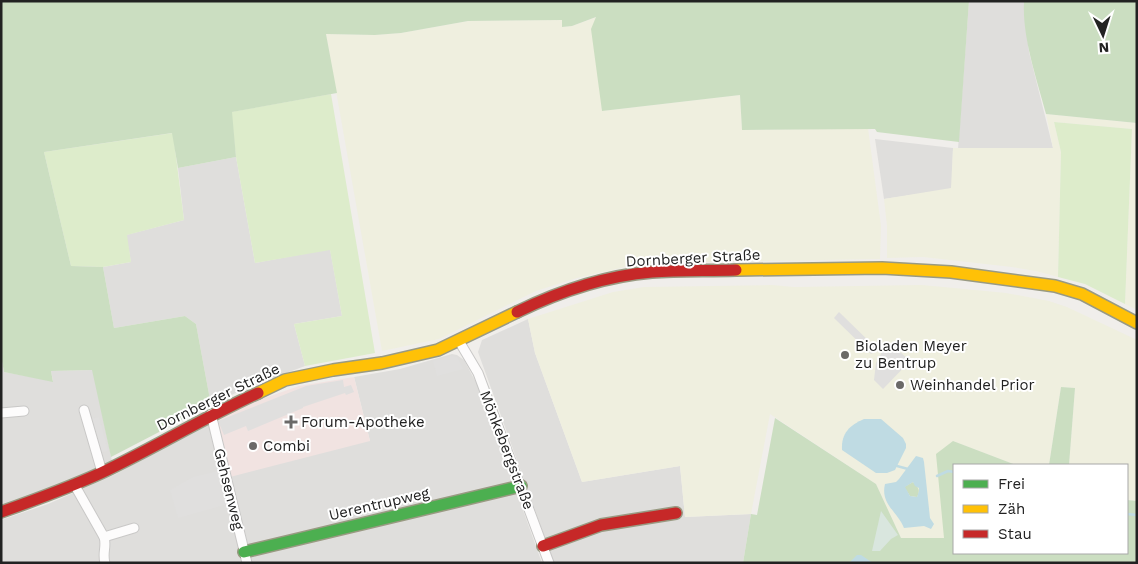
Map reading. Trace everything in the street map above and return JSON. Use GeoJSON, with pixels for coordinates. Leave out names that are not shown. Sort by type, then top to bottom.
{"type":"FeatureCollection","features":[{"type":"Feature","properties":{"kind":"main road","name":"Dornberger Straße"},"geometry":{"type":"LineString","coordinates":[[1,512],[49,495],[102,472],[211,414],[256,392],[292,378],[398,360],[438,350],[537,302],[569,289],[595,282],[653,272],[882,268],[951,272],[1055,286],[1082,294],[1137,323]]}},
{"type":"Feature","properties":{"kind":"main road","name":"Uerentrupweg"},"geometry":{"type":"LineString","coordinates":[[246,557],[520,486]]}},
{"type":"Feature","properties":{"kind":"main road"},"geometry":{"type":"LineString","coordinates":[[543,546],[601,525],[676,513]]}},
{"type":"Feature","properties":{"kind":"street","name":"Mönkebergstraße"},"geometry":{"type":"LineString","coordinates":[[459,341],[478,373],[549,563]]}},
{"type":"Feature","properties":{"kind":"street"},"geometry":{"type":"LineString","coordinates":[[84,410],[102,472]]}},
{"type":"Feature","properties":{"kind":"street"},"geometry":{"type":"LineString","coordinates":[[1,414],[24,411]]}},
{"type":"Feature","properties":{"kind":"street","name":"Gehsenweg"},"geometry":{"type":"LineString","coordinates":[[211,414],[246,557]]}},
{"type":"Feature","properties":{"kind":"street"},"geometry":{"type":"LineString","coordinates":[[74,484],[104,537],[103,555],[105,563]]}},
{"type":"Feature","properties":{"kind":"street"},"geometry":{"type":"LineString","coordinates":[[104,537],[134,528]]}},
{"type":"Feature","properties":{"kind":"shaded area"},"geometry":{"type":"Polygon","coordinates":[[[969,1],[1024,1],[1029,52],[1053,148],[958,149],[969,1]]]}},
{"type":"Feature","properties":{"kind":"shaded area"},"geometry":{"type":"Polygon","coordinates":[[[875,139],[953,148],[952,189],[884,199],[875,139]]]}},
{"type":"Feature","properties":{"kind":"shaded area"},"geometry":{"type":"Polygon","coordinates":[[[236,157],[255,263],[330,249],[342,316],[294,324],[305,366],[246,388],[211,405],[196,324],[185,316],[114,328],[103,267],[131,262],[126,235],[184,220],[178,168],[236,157]]]}},
{"type":"Feature","properties":{"kind":"shaded area"},"geometry":{"type":"Polygon","coordinates":[[[839,312],[877,349],[871,354],[834,318],[839,312]]]}},
{"type":"Feature","properties":{"kind":"shaded area"},"geometry":{"type":"Polygon","coordinates":[[[528,319],[535,353],[582,482],[680,466],[685,517],[751,514],[743,563],[554,563],[478,352],[482,340],[528,319]]]}},
{"type":"Feature","properties":{"kind":"shaded area"},"geometry":{"type":"Polygon","coordinates":[[[888,341],[910,361],[883,389],[874,380],[876,363],[888,341]]]}},
{"type":"Feature","properties":{"kind":"shaded area"},"geometry":{"type":"Polygon","coordinates":[[[452,354],[464,360],[479,388],[542,563],[1,563],[1,520],[48,504],[116,474],[215,420],[370,441],[354,377],[400,369],[452,354]]]}},
{"type":"Feature","properties":{"kind":"shaded area"},"geometry":{"type":"Polygon","coordinates":[[[1,356],[4,372],[53,381],[51,371],[93,370],[112,461],[67,484],[1,508],[1,356]]]}},
{"type":"Feature","properties":{"kind":"shaded area"},"geometry":{"type":"Polygon","coordinates":[[[450,356],[457,357],[463,369],[437,376],[433,361],[450,356]]]}},
{"type":"Feature","properties":{"kind":"shaded area"},"geometry":{"type":"Polygon","coordinates":[[[354,377],[370,441],[230,477],[215,420],[259,400],[299,386],[354,377]]]}},
{"type":"Feature","properties":{"kind":"shaded area"},"geometry":{"type":"Polygon","coordinates":[[[343,380],[344,387],[351,385],[354,392],[346,395],[345,393],[303,407],[248,431],[246,426],[224,435],[218,421],[306,386],[343,380]]]}},
{"type":"Feature","properties":{"kind":"shaded area"},"geometry":{"type":"Polygon","coordinates":[[[99,417],[108,451],[99,453],[90,419],[99,417]]]}},
{"type":"Feature","properties":{"kind":"shaded area"},"geometry":{"type":"Polygon","coordinates":[[[219,471],[228,504],[178,518],[170,490],[193,477],[219,471]]]}},
{"type":"Feature","properties":{"kind":"shaded area"},"geometry":{"type":"Polygon","coordinates":[[[881,511],[898,535],[891,539],[880,551],[872,551],[881,511]]]}},
{"type":"Feature","properties":{"kind":"green space"},"geometry":{"type":"Polygon","coordinates":[[[1,1],[969,1],[959,142],[877,132],[875,129],[742,130],[740,95],[602,111],[591,29],[596,17],[572,26],[562,27],[562,20],[468,21],[401,33],[375,35],[326,34],[337,93],[232,112],[236,157],[178,168],[172,133],[44,152],[71,266],[103,267],[114,328],[185,316],[196,324],[211,405],[111,457],[92,370],[51,371],[53,382],[4,372],[1,356],[1,1]]]}},
{"type":"Feature","properties":{"kind":"green space"},"geometry":{"type":"Polygon","coordinates":[[[1024,1],[1137,1],[1137,123],[1046,114],[1025,29],[1024,1]]]}},
{"type":"Feature","properties":{"kind":"green space"},"geometry":{"type":"Polygon","coordinates":[[[597,17],[602,111],[740,95],[742,130],[868,128],[881,226],[880,259],[654,263],[625,267],[577,278],[536,291],[439,339],[382,351],[326,34],[375,35],[401,33],[468,21],[563,20],[562,27],[572,26],[597,17]]]}},
{"type":"Feature","properties":{"kind":"green space"},"geometry":{"type":"Polygon","coordinates":[[[331,94],[375,353],[305,366],[294,324],[342,316],[330,250],[255,263],[236,157],[231,112],[331,94]]]}},
{"type":"Feature","properties":{"kind":"green space"},"geometry":{"type":"Polygon","coordinates":[[[1046,114],[1137,123],[1137,310],[1125,304],[1132,129],[1054,122],[1061,152],[1058,277],[1012,267],[923,257],[887,258],[887,226],[884,199],[951,188],[953,148],[1053,148],[1046,114]]]}},
{"type":"Feature","properties":{"kind":"green space"},"geometry":{"type":"Polygon","coordinates":[[[1054,122],[1132,129],[1125,304],[1085,284],[1058,277],[1061,152],[1054,122]]]}},
{"type":"Feature","properties":{"kind":"green space"},"geometry":{"type":"Polygon","coordinates":[[[173,133],[184,220],[127,235],[131,262],[103,267],[71,266],[44,152],[173,133]]]}},
{"type":"Feature","properties":{"kind":"green space"},"geometry":{"type":"Polygon","coordinates":[[[922,285],[1006,293],[1049,301],[1067,307],[1137,340],[1137,501],[1128,500],[1128,464],[1069,464],[1075,388],[1061,387],[1049,464],[1013,464],[953,441],[944,539],[901,538],[876,484],[770,414],[751,514],[685,517],[680,466],[582,482],[535,353],[528,319],[613,292],[644,287],[922,285]]]}},
{"type":"Feature","properties":{"kind":"green space"},"geometry":{"type":"Polygon","coordinates":[[[1061,387],[1075,388],[1069,464],[1049,464],[1061,387]]]}},
{"type":"Feature","properties":{"kind":"green space"},"geometry":{"type":"Polygon","coordinates":[[[775,418],[876,484],[901,538],[944,538],[936,454],[953,441],[1013,464],[953,464],[953,554],[1128,554],[1128,500],[1137,501],[1137,563],[743,563],[751,514],[757,515],[775,418]]]}},
{"type":"Feature","properties":{"kind":"green space"},"geometry":{"type":"Polygon","coordinates":[[[913,482],[919,492],[917,497],[910,496],[904,487],[913,482]]]}},
{"type":"Feature","properties":{"kind":"water"},"geometry":{"type":"Polygon","coordinates":[[[864,419],[881,419],[903,438],[906,448],[895,470],[887,473],[876,473],[842,450],[843,439],[847,430],[864,419]]]}},
{"type":"Feature","properties":{"kind":"water"},"geometry":{"type":"Polygon","coordinates":[[[916,456],[923,458],[930,518],[934,524],[931,529],[924,526],[904,528],[890,508],[885,497],[885,484],[896,482],[916,456]],[[913,482],[905,487],[910,496],[917,497],[919,488],[913,482]]]}},
{"type":"Feature","properties":{"kind":"water"},"geometry":{"type":"Polygon","coordinates":[[[857,555],[861,555],[873,563],[849,563],[857,555]]]}},
{"type":"Feature","properties":{"kind":"waterway"},"geometry":{"type":"LineString","coordinates":[[897,466],[908,469]]}},
{"type":"Feature","properties":{"kind":"waterway"},"geometry":{"type":"LineString","coordinates":[[937,476],[948,471],[953,472]]}},
{"type":"Feature","properties":{"kind":"waterway"},"geometry":{"type":"LineString","coordinates":[[1128,514],[1137,515]]}},
{"type":"Feature","properties":{"kind":"traffic: fast"},"geometry":{"type":"LineString","coordinates":[[244,552],[521,486]]}},
{"type":"Feature","properties":{"kind":"traffic: slow"},"geometry":{"type":"LineString","coordinates":[[736,270],[882,268],[951,272],[1055,286],[1082,294],[1137,323]]}},
{"type":"Feature","properties":{"kind":"traffic: slow"},"geometry":{"type":"LineString","coordinates":[[258,393],[285,380],[333,370],[382,363],[438,350],[517,312]]}},
{"type":"Feature","properties":{"kind":"traffic: jam"},"geometry":{"type":"LineString","coordinates":[[517,312],[566,291],[617,277],[662,271],[736,270]]}},
{"type":"Feature","properties":{"kind":"traffic: jam"},"geometry":{"type":"LineString","coordinates":[[1,512],[101,473],[258,393]]}},
{"type":"Feature","properties":{"kind":"traffic: jam"},"geometry":{"type":"LineString","coordinates":[[543,546],[601,525],[676,513]]}},
{"type":"Feature","properties":{"kind":"place","name":"Bioladen Meyer zu Bentrup"},"geometry":{"type":"Point","coordinates":[845,355]}},
{"type":"Feature","properties":{"kind":"place","name":"Weinhandel Prior"},"geometry":{"type":"Point","coordinates":[900,385]}},
{"type":"Feature","properties":{"kind":"place","name":"Forum-Apotheke"},"geometry":{"type":"Point","coordinates":[291,422]}},
{"type":"Feature","properties":{"kind":"place","name":"Combi"},"geometry":{"type":"Point","coordinates":[253,446]}}]}
